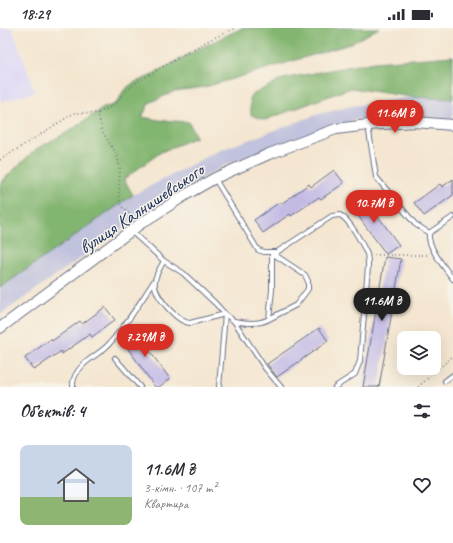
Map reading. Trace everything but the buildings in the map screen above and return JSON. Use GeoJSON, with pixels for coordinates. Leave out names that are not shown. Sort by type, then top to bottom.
{"type":"FeatureCollection","features":[{"type":"Feature","properties":{"kind":"street","name":"вулиця Калнишевського"},"geometry":{"type":"LineString","coordinates":[[0,328],[140,224],[215,178],[269,154],[336,129],[414,122],[453,125]]}},
{"type":"Feature","properties":{"kind":"lane"},"geometry":{"type":"LineString","coordinates":[[368,125],[376,177],[415,224],[429,233]]}},
{"type":"Feature","properties":{"kind":"lane"},"geometry":{"type":"LineString","coordinates":[[215,178],[258,250],[264,252],[272,253],[282,250],[332,216],[340,215],[348,221],[367,255],[368,266],[358,368],[355,374],[335,387]]}},
{"type":"Feature","properties":{"kind":"lane"},"geometry":{"type":"LineString","coordinates":[[429,233],[453,217]]}},
{"type":"Feature","properties":{"kind":"lane"},"geometry":{"type":"LineString","coordinates":[[131,231],[164,260],[182,273],[234,321],[265,368],[280,387]]}},
{"type":"Feature","properties":{"kind":"lane"},"geometry":{"type":"LineString","coordinates":[[429,233],[429,240],[436,256],[453,279]]}},
{"type":"Feature","properties":{"kind":"lane"},"geometry":{"type":"LineString","coordinates":[[234,321],[247,324],[264,322],[296,305],[308,289],[308,281],[305,275],[272,253]]}},
{"type":"Feature","properties":{"kind":"lane"},"geometry":{"type":"LineString","coordinates":[[269,319],[272,290],[272,253]]}},
{"type":"Feature","properties":{"kind":"lane"},"geometry":{"type":"LineString","coordinates":[[73,387],[76,372],[83,364],[108,345],[133,313],[154,281],[164,260]]}},
{"type":"Feature","properties":{"kind":"lane"},"geometry":{"type":"LineString","coordinates":[[154,281],[156,289],[166,307],[175,316],[185,322],[194,322],[225,314]]}},
{"type":"Feature","properties":{"kind":"lane"},"geometry":{"type":"LineString","coordinates":[[219,387],[225,314]]}},
{"type":"Feature","properties":{"kind":"lane"},"geometry":{"type":"LineString","coordinates":[[115,358],[140,387]]}},
{"type":"Feature","properties":{"kind":"lane"},"geometry":{"type":"LineString","coordinates":[[445,381],[453,375]]}},
{"type":"Feature","properties":{"kind":"path"},"geometry":{"type":"LineString","coordinates":[[0,160],[74,113],[98,113],[111,107],[137,82],[207,40],[236,28]]}},
{"type":"Feature","properties":{"kind":"path"},"geometry":{"type":"LineString","coordinates":[[98,113],[102,131],[117,155],[120,168],[118,194],[121,206],[140,224]]}},
{"type":"Feature","properties":{"kind":"path"},"geometry":{"type":"LineString","coordinates":[[367,255],[436,256]]}},
{"type":"Feature","properties":{"kind":"path"},"geometry":{"type":"LineString","coordinates":[[418,387],[453,356]]}},
{"type":"Feature","properties":{"kind":"shaded area"},"geometry":{"type":"Polygon","coordinates":[[[0,28],[12,28],[35,92],[0,102],[0,28]]]}},
{"type":"Feature","properties":{"kind":"shaded area"},"geometry":{"type":"Polygon","coordinates":[[[412,97],[453,99],[453,120],[420,117],[359,119],[325,128],[225,165],[146,212],[0,315],[0,288],[133,195],[218,151],[319,114],[352,106],[412,97]]]}},
{"type":"Feature","properties":{"kind":"green space"},"geometry":{"type":"Polygon","coordinates":[[[242,28],[379,28],[350,44],[205,87],[175,91],[149,103],[142,117],[158,120],[189,122],[196,137],[161,152],[124,179],[133,195],[0,288],[0,186],[5,178],[36,149],[68,132],[102,109],[117,103],[124,90],[133,83],[148,77],[200,48],[242,28]]]}},
{"type":"Feature","properties":{"kind":"green space"},"geometry":{"type":"Polygon","coordinates":[[[453,56],[453,99],[412,97],[351,88],[265,120],[251,115],[250,96],[282,79],[374,62],[453,56]]]}}]}
